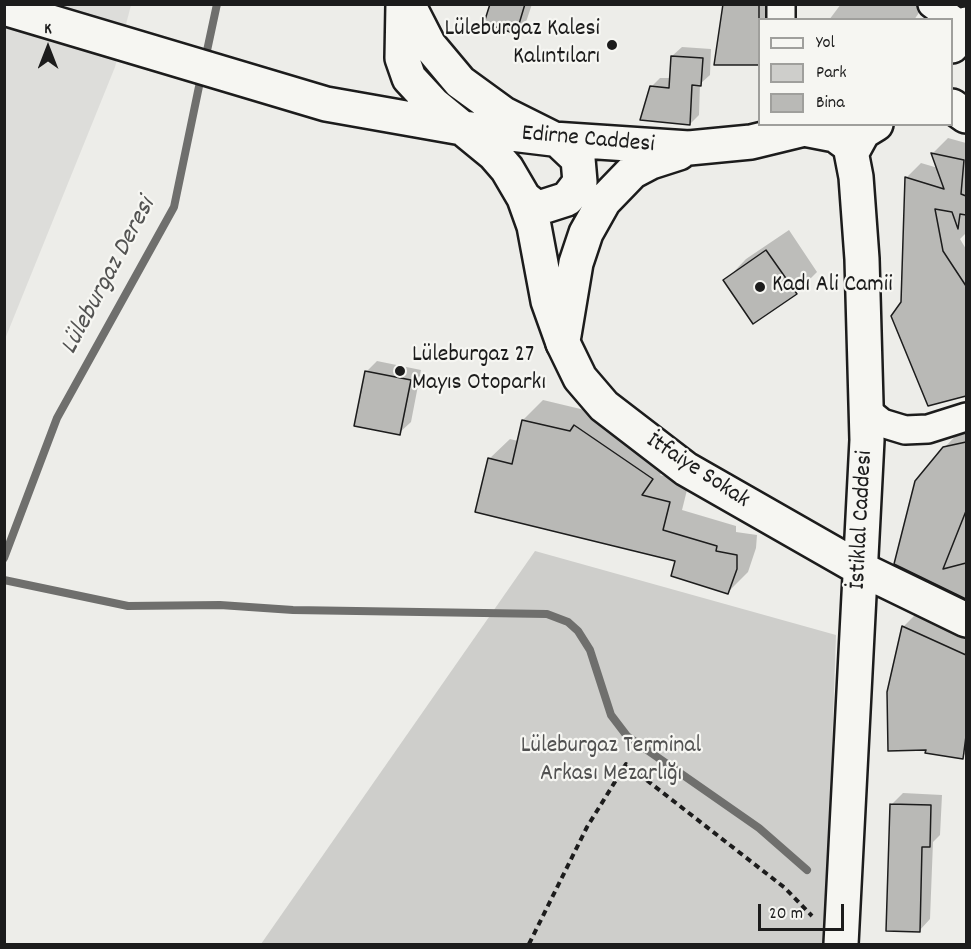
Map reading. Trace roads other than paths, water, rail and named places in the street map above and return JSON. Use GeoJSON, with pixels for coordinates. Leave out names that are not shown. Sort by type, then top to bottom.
{"type":"FeatureCollection","features":[{"type":"Feature","properties":{"kind":"main road"},"geometry":{"type":"LineString","coordinates":[[360,111],[389,87],[402,58],[403,4]]}},
{"type":"Feature","properties":{"kind":"main road"},"geometry":{"type":"LineString","coordinates":[[408,4],[429,45],[460,82],[504,114],[571,150],[578,159],[581,177],[578,188],[567,200],[547,207],[533,205],[524,198]]}},
{"type":"Feature","properties":{"kind":"main road","name":"Edirne Caddesi"},"geometry":{"type":"LineString","coordinates":[[7,9],[360,111],[462,128],[553,139],[668,148],[712,147],[798,128]]}},
{"type":"Feature","properties":{"kind":"main road","name":"İtfaiye Sokak"},"geometry":{"type":"LineString","coordinates":[[402,58],[411,82],[500,162],[524,198],[538,243],[548,302],[563,343],[580,378],[604,406],[686,469],[861,569],[966,620]]}},
{"type":"Feature","properties":{"kind":"main road"},"geometry":{"type":"LineString","coordinates":[[953,107],[966,117]]}},
{"type":"Feature","properties":{"kind":"main road"},"geometry":{"type":"LineString","coordinates":[[852,152],[863,132],[873,126]]}},
{"type":"Feature","properties":{"kind":"main road"},"geometry":{"type":"LineString","coordinates":[[798,128],[835,135],[847,142],[852,152]]}},
{"type":"Feature","properties":{"kind":"main road"},"geometry":{"type":"LineString","coordinates":[[563,343],[576,263],[586,233],[604,201],[632,172],[651,162],[672,154],[712,147]]}},
{"type":"Feature","properties":{"kind":"main road","name":"İstiklal Caddesi"},"geometry":{"type":"LineString","coordinates":[[841,945],[864,516],[866,410],[862,259],[852,152]]}},
{"type":"Feature","properties":{"kind":"main road"},"geometry":{"type":"LineString","coordinates":[[815,542],[846,536],[864,516]]}},
{"type":"Feature","properties":{"kind":"street"},"geometry":{"type":"LineString","coordinates":[[932,4],[946,18]]}},
{"type":"Feature","properties":{"kind":"street"},"geometry":{"type":"LineString","coordinates":[[866,410],[882,423],[905,430],[928,429],[966,417]]}},
{"type":"Feature","properties":{"kind":"waterway","name":"Lüleburgaz Deresi"},"geometry":{"type":"LineString","coordinates":[[205,60],[217,4]]}},
{"type":"Feature","properties":{"kind":"waterway","name":"Lüleburgaz Deresi"},"geometry":{"type":"LineString","coordinates":[[4,558],[57,418],[174,207],[202,72]]}},
{"type":"Feature","properties":{"kind":"waterway"},"geometry":{"type":"LineString","coordinates":[[4,580],[128,606],[220,605],[293,610],[547,614],[568,622],[578,631],[590,650],[611,715],[627,736],[759,828],[807,870]]}},
{"type":"Feature","properties":{"kind":"place","name":"Lüleburgaz Kalesi Kalıntıları"},"geometry":{"type":"Point","coordinates":[612,45]}},
{"type":"Feature","properties":{"kind":"place","name":"Kadı Ali Camii"},"geometry":{"type":"Point","coordinates":[760,287]}},
{"type":"Feature","properties":{"kind":"place","name":"Lüleburgaz 27 Mayıs Otoparkı"},"geometry":{"type":"Point","coordinates":[400,371]}},
{"type":"Feature","properties":{"kind":"park label","name":"Lüleburgaz Terminal Arkası Mezarlığı"},"geometry":{"type":"Point","coordinates":[611,762]}}]}
